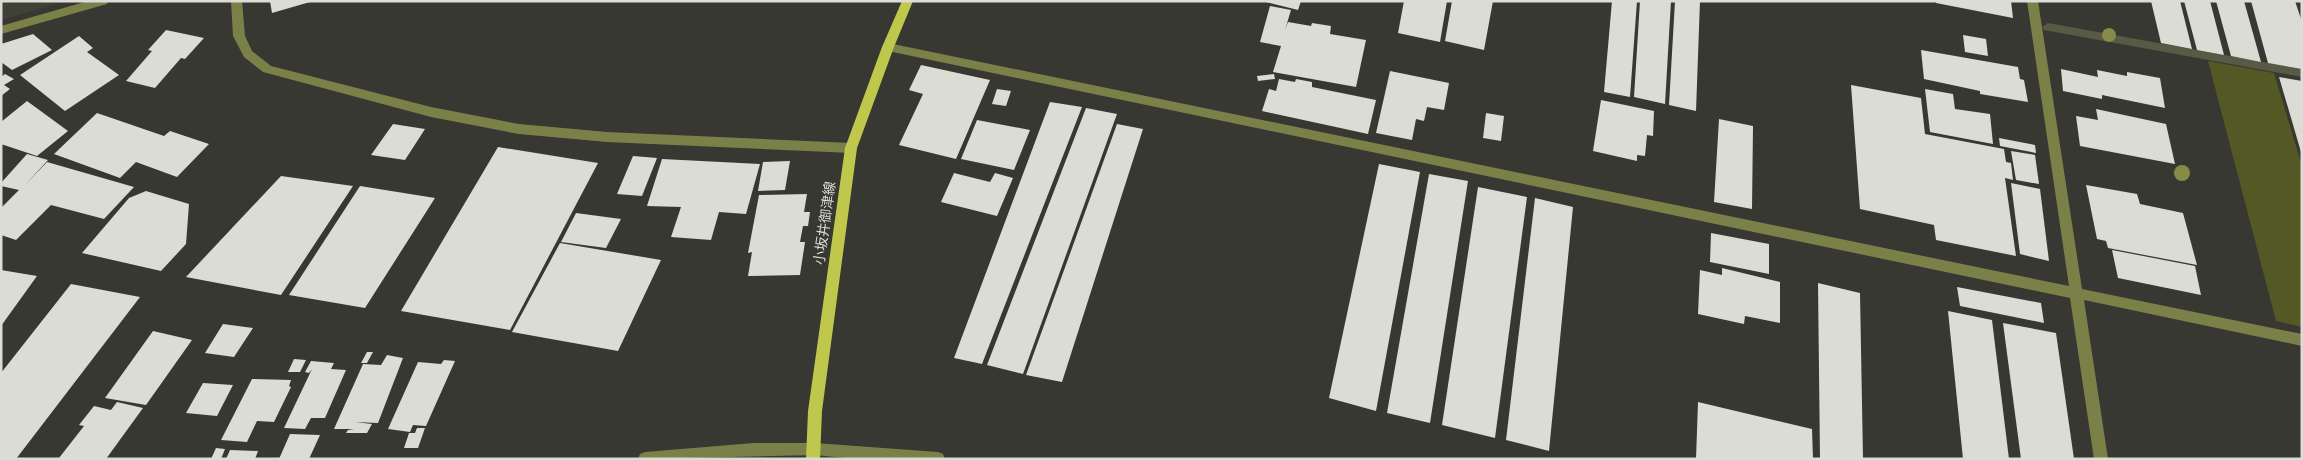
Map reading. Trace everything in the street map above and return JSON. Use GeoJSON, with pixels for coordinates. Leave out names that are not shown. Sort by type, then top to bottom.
{"type":"FeatureCollection","features":[{"type":"Feature","properties":{"kind":"main road","name":"小坂井御津線"},"geometry":{"type":"LineString","coordinates":[[814,454],[815,411],[850,148],[888,47],[908,1]]}},
{"type":"Feature","properties":{"kind":"street"},"geometry":{"type":"LineString","coordinates":[[1,30],[103,1]]}},
{"type":"Feature","properties":{"kind":"street"},"geometry":{"type":"LineString","coordinates":[[236,1],[239,36],[248,54],[267,69],[431,112],[528,130],[607,136],[850,148]]}},
{"type":"Feature","properties":{"kind":"street"},"geometry":{"type":"LineString","coordinates":[[2032,1],[2078,293],[2101,459]]}},
{"type":"Feature","properties":{"kind":"street"},"geometry":{"type":"LineString","coordinates":[[888,47],[2302,340]]}},
{"type":"Feature","properties":{"kind":"street"},"geometry":{"type":"LineString","coordinates":[[645,459],[754,449],[814,454],[918,456],[938,459]]}},
{"type":"Feature","properties":{"kind":"shaded area"},"geometry":{"type":"Polygon","coordinates":[[[1,1],[67,1],[1,20],[1,1]]]}},
{"type":"Feature","properties":{"kind":"green space"},"geometry":{"type":"Polygon","coordinates":[[[2208,61],[2274,73],[2302,166],[2302,327],[2276,321],[2208,61]]]}},
{"type":"Feature","properties":{"kind":"building"},"geometry":{"type":"Polygon","coordinates":[[[270,1],[310,1],[310,2],[272,13],[270,1]]]}},
{"type":"Feature","properties":{"kind":"building"},"geometry":{"type":"Polygon","coordinates":[[[1262,1],[1301,1],[1298,10],[1262,1]]]}},
{"type":"Feature","properties":{"kind":"building"},"geometry":{"type":"Polygon","coordinates":[[[1404,1],[1447,1],[1440,42],[1398,33],[1404,1]]]}},
{"type":"Feature","properties":{"kind":"building"},"geometry":{"type":"Polygon","coordinates":[[[1452,1],[1493,1],[1484,50],[1445,41],[1452,1]]]}},
{"type":"Feature","properties":{"kind":"building"},"geometry":{"type":"Polygon","coordinates":[[[1612,1],[1637,1],[1630,97],[1604,92],[1612,1]]]}},
{"type":"Feature","properties":{"kind":"building"},"geometry":{"type":"Polygon","coordinates":[[[1640,1],[1671,1],[1665,104],[1634,97],[1640,1]]]}},
{"type":"Feature","properties":{"kind":"building"},"geometry":{"type":"Polygon","coordinates":[[[1675,1],[1700,1],[1696,111],[1669,105],[1675,1]]]}},
{"type":"Feature","properties":{"kind":"building"},"geometry":{"type":"Polygon","coordinates":[[[1936,1],[2011,1],[2013,18],[1936,3],[1936,1]]]}},
{"type":"Feature","properties":{"kind":"building"},"geometry":{"type":"Polygon","coordinates":[[[2151,1],[2180,1],[2192,49],[2161,43],[2151,1]]]}},
{"type":"Feature","properties":{"kind":"building"},"geometry":{"type":"Polygon","coordinates":[[[2184,1],[2210,1],[2224,55],[2197,50],[2184,1]]]}},
{"type":"Feature","properties":{"kind":"building"},"geometry":{"type":"Polygon","coordinates":[[[2216,1],[2244,1],[2261,62],[2231,56],[2216,1]]]}},
{"type":"Feature","properties":{"kind":"building"},"geometry":{"type":"Polygon","coordinates":[[[2251,1],[2295,1],[2302,22],[2302,69],[2268,63],[2251,1]]]}},
{"type":"Feature","properties":{"kind":"building"},"geometry":{"type":"Polygon","coordinates":[[[1270,6],[1291,10],[1285,30],[1288,22],[1311,26],[1312,23],[1331,26],[1330,34],[1366,40],[1356,87],[1273,72],[1281,46],[1260,42],[1270,6]]]}},
{"type":"Feature","properties":{"kind":"building"},"geometry":{"type":"Polygon","coordinates":[[[166,30],[204,38],[185,59],[181,58],[155,88],[126,81],[152,51],[148,50],[166,30]]]}},
{"type":"Feature","properties":{"kind":"building"},"geometry":{"type":"Polygon","coordinates":[[[33,34],[52,50],[12,70],[1,62],[1,44],[33,34]]]}},
{"type":"Feature","properties":{"kind":"building"},"geometry":{"type":"Polygon","coordinates":[[[1963,35],[1986,39],[1988,56],[1965,52],[1963,35]]]}},
{"type":"Feature","properties":{"kind":"building"},"geometry":{"type":"Polygon","coordinates":[[[79,36],[93,48],[87,52],[119,75],[65,111],[20,75],[79,36]]]}},
{"type":"Feature","properties":{"kind":"building"},"geometry":{"type":"Polygon","coordinates":[[[1921,50],[2018,67],[2020,79],[2024,80],[2028,102],[1980,94],[1980,91],[1924,79],[1921,50]]]}},
{"type":"Feature","properties":{"kind":"building"},"geometry":{"type":"Polygon","coordinates":[[[921,65],[990,80],[956,159],[899,145],[923,94],[909,90],[921,65]]]}},
{"type":"Feature","properties":{"kind":"building"},"geometry":{"type":"Polygon","coordinates":[[[2061,69],[2098,77],[2097,70],[2127,76],[2127,72],[2160,78],[2165,108],[2102,95],[2102,99],[2063,91],[2061,69]]]}},
{"type":"Feature","properties":{"kind":"building"},"geometry":{"type":"Polygon","coordinates":[[[1390,71],[1449,83],[1444,110],[1427,107],[1424,121],[1416,119],[1412,140],[1376,133],[1390,71]]]}},
{"type":"Feature","properties":{"kind":"building"},"geometry":{"type":"Polygon","coordinates":[[[5,74],[14,79],[4,85],[10,89],[1,96],[1,77],[5,74]]]}},
{"type":"Feature","properties":{"kind":"building"},"geometry":{"type":"Polygon","coordinates":[[[1274,74],[1275,79],[1258,81],[1257,76],[1274,74]]]}},
{"type":"Feature","properties":{"kind":"building"},"geometry":{"type":"Polygon","coordinates":[[[2279,77],[2302,81],[2302,152],[2301,152],[2279,77]]]}},
{"type":"Feature","properties":{"kind":"building"},"geometry":{"type":"Polygon","coordinates":[[[1279,79],[1295,82],[1296,79],[1312,82],[1312,87],[1376,100],[1368,134],[1262,111],[1269,89],[1276,91],[1279,79]]]}},
{"type":"Feature","properties":{"kind":"building"},"geometry":{"type":"Polygon","coordinates":[[[1851,85],[1921,98],[1925,134],[2004,149],[2006,162],[2011,163],[2013,180],[2005,178],[2016,256],[1936,240],[1934,225],[1860,209],[1851,85]]]}},
{"type":"Feature","properties":{"kind":"building"},"geometry":{"type":"Polygon","coordinates":[[[997,89],[1011,91],[1006,106],[992,104],[997,89]]]}},
{"type":"Feature","properties":{"kind":"building"},"geometry":{"type":"Polygon","coordinates":[[[1925,89],[1953,94],[1955,109],[1990,114],[1993,144],[1930,132],[1925,89]]]}},
{"type":"Feature","properties":{"kind":"building"},"geometry":{"type":"Polygon","coordinates":[[[1601,100],[1654,111],[1653,136],[1647,135],[1645,156],[1637,155],[1637,161],[1593,151],[1601,100]]]}},
{"type":"Feature","properties":{"kind":"building"},"geometry":{"type":"Polygon","coordinates":[[[27,101],[68,131],[37,156],[1,144],[1,122],[27,101]]]}},
{"type":"Feature","properties":{"kind":"building"},"geometry":{"type":"Polygon","coordinates":[[[1050,102],[1082,107],[982,364],[954,358],[1050,102]]]}},
{"type":"Feature","properties":{"kind":"building"},"geometry":{"type":"Polygon","coordinates":[[[1086,108],[1117,114],[1023,374],[987,365],[1086,108]]]}},
{"type":"Feature","properties":{"kind":"building"},"geometry":{"type":"Polygon","coordinates":[[[2096,109],[2166,124],[2175,164],[2080,146],[2076,116],[2098,120],[2096,109]]]}},
{"type":"Feature","properties":{"kind":"building"},"geometry":{"type":"Polygon","coordinates":[[[97,113],[164,136],[170,131],[209,144],[177,177],[136,162],[120,178],[54,154],[97,113]]]}},
{"type":"Feature","properties":{"kind":"building"},"geometry":{"type":"Polygon","coordinates":[[[1486,113],[1504,116],[1501,141],[1483,138],[1486,113]]]}},
{"type":"Feature","properties":{"kind":"building"},"geometry":{"type":"Polygon","coordinates":[[[1719,119],[1753,126],[1752,209],[1714,202],[1719,119]]]}},
{"type":"Feature","properties":{"kind":"building"},"geometry":{"type":"Polygon","coordinates":[[[977,120],[1030,130],[1014,170],[961,159],[977,120]]]}},
{"type":"Feature","properties":{"kind":"building"},"geometry":{"type":"Polygon","coordinates":[[[393,124],[425,129],[405,160],[371,155],[393,124]]]}},
{"type":"Feature","properties":{"kind":"building"},"geometry":{"type":"Polygon","coordinates":[[[1117,124],[1143,129],[1062,382],[1026,375],[1117,124]]]}},
{"type":"Feature","properties":{"kind":"building"},"geometry":{"type":"Polygon","coordinates":[[[1999,138],[2035,145],[2036,153],[2000,146],[1999,138]]]}},
{"type":"Feature","properties":{"kind":"building"},"geometry":{"type":"Polygon","coordinates":[[[498,147],[598,163],[510,330],[401,311],[498,147]]]}},
{"type":"Feature","properties":{"kind":"building"},"geometry":{"type":"Polygon","coordinates":[[[2011,151],[2035,155],[2039,184],[2016,180],[2011,151]]]}},
{"type":"Feature","properties":{"kind":"building"},"geometry":{"type":"Polygon","coordinates":[[[27,154],[48,160],[24,186],[47,162],[134,187],[104,219],[51,205],[16,240],[1,235],[1,208],[19,190],[1,186],[1,183],[27,154]]]}},
{"type":"Feature","properties":{"kind":"building"},"geometry":{"type":"Polygon","coordinates":[[[633,156],[657,158],[642,196],[617,194],[633,156]]]}},
{"type":"Feature","properties":{"kind":"building"},"geometry":{"type":"Polygon","coordinates":[[[662,159],[760,164],[746,214],[719,212],[711,240],[671,237],[681,207],[647,206],[662,159]]]}},
{"type":"Feature","properties":{"kind":"building"},"geometry":{"type":"Polygon","coordinates":[[[790,161],[785,190],[758,191],[763,162],[790,161]]]}},
{"type":"Feature","properties":{"kind":"building"},"geometry":{"type":"Polygon","coordinates":[[[1379,164],[1420,172],[1376,411],[1329,398],[1379,164]]]}},
{"type":"Feature","properties":{"kind":"building"},"geometry":{"type":"Polygon","coordinates":[[[954,173],[990,182],[995,173],[1013,178],[997,216],[941,202],[954,173]]]}},
{"type":"Feature","properties":{"kind":"building"},"geometry":{"type":"Polygon","coordinates":[[[1429,174],[1468,181],[1430,423],[1387,413],[1429,174]]]}},
{"type":"Feature","properties":{"kind":"building"},"geometry":{"type":"Polygon","coordinates":[[[281,176],[353,186],[281,295],[186,277],[281,176]]]}},
{"type":"Feature","properties":{"kind":"building"},"geometry":{"type":"Polygon","coordinates":[[[2011,183],[2040,189],[2049,261],[2020,254],[2011,183]]]}},
{"type":"Feature","properties":{"kind":"building"},"geometry":{"type":"Polygon","coordinates":[[[2086,185],[2137,194],[2140,204],[2183,213],[2197,265],[2108,248],[2106,241],[2097,239],[2086,185]]]}},
{"type":"Feature","properties":{"kind":"building"},"geometry":{"type":"Polygon","coordinates":[[[360,186],[435,198],[365,308],[289,295],[360,186]]]}},
{"type":"Feature","properties":{"kind":"building"},"geometry":{"type":"Polygon","coordinates":[[[1478,187],[1527,197],[1495,438],[1442,425],[1478,187]]]}},
{"type":"Feature","properties":{"kind":"building"},"geometry":{"type":"Polygon","coordinates":[[[146,191],[189,204],[186,244],[161,271],[82,253],[129,198],[146,191]]]}},
{"type":"Feature","properties":{"kind":"building"},"geometry":{"type":"Polygon","coordinates":[[[807,194],[804,212],[810,212],[808,226],[803,226],[800,242],[805,242],[800,275],[748,276],[752,252],[748,253],[759,195],[807,194]]]}},
{"type":"Feature","properties":{"kind":"building"},"geometry":{"type":"Polygon","coordinates":[[[1535,198],[1573,207],[1549,451],[1506,440],[1535,198]]]}},
{"type":"Feature","properties":{"kind":"building"},"geometry":{"type":"Polygon","coordinates":[[[576,213],[621,219],[606,248],[561,242],[576,213]]]}},
{"type":"Feature","properties":{"kind":"building"},"geometry":{"type":"Polygon","coordinates":[[[1711,233],[1769,244],[1769,274],[1710,262],[1711,233]]]}},
{"type":"Feature","properties":{"kind":"building"},"geometry":{"type":"Polygon","coordinates":[[[560,243],[661,260],[618,351],[512,332],[560,243]]]}},
{"type":"Feature","properties":{"kind":"building"},"geometry":{"type":"Polygon","coordinates":[[[2112,250],[2195,266],[2201,295],[2118,278],[2112,250]]]}},
{"type":"Feature","properties":{"kind":"building"},"geometry":{"type":"Polygon","coordinates":[[[1722,268],[1780,282],[1780,323],[1745,316],[1744,324],[1698,314],[1700,270],[1722,275],[1722,268]]]}},
{"type":"Feature","properties":{"kind":"building"},"geometry":{"type":"Polygon","coordinates":[[[1,270],[37,276],[1,326],[1,270]]]}},
{"type":"Feature","properties":{"kind":"building"},"geometry":{"type":"Polygon","coordinates":[[[1818,283],[1860,293],[1863,459],[1820,459],[1818,283]]]}},
{"type":"Feature","properties":{"kind":"building"},"geometry":{"type":"Polygon","coordinates":[[[71,284],[140,297],[16,459],[1,459],[1,373],[71,284]]]}},
{"type":"Feature","properties":{"kind":"building"},"geometry":{"type":"Polygon","coordinates":[[[1957,287],[2041,303],[2044,323],[1960,306],[1957,287]]]}},
{"type":"Feature","properties":{"kind":"building"},"geometry":{"type":"Polygon","coordinates":[[[1948,311],[1992,320],[2009,459],[1963,459],[1948,311]]]}},
{"type":"Feature","properties":{"kind":"building"},"geometry":{"type":"Polygon","coordinates":[[[2003,323],[2056,333],[2074,459],[2021,459],[2003,323]]]}},
{"type":"Feature","properties":{"kind":"building"},"geometry":{"type":"Polygon","coordinates":[[[223,324],[253,328],[234,357],[205,353],[223,324]]]}},
{"type":"Feature","properties":{"kind":"building"},"geometry":{"type":"Polygon","coordinates":[[[153,331],[192,340],[146,405],[105,398],[153,331]]]}},
{"type":"Feature","properties":{"kind":"building"},"geometry":{"type":"Polygon","coordinates":[[[367,352],[373,352],[367,363],[361,363],[367,352]]]}},
{"type":"Feature","properties":{"kind":"building"},"geometry":{"type":"Polygon","coordinates":[[[387,355],[403,358],[378,423],[355,422],[372,424],[367,433],[346,433],[348,430],[354,429],[334,429],[363,364],[381,365],[387,355]]]}},
{"type":"Feature","properties":{"kind":"building"},"geometry":{"type":"Polygon","coordinates":[[[294,359],[306,360],[300,372],[288,372],[294,359]]]}},
{"type":"Feature","properties":{"kind":"building"},"geometry":{"type":"Polygon","coordinates":[[[444,360],[455,361],[426,426],[413,425],[410,432],[388,429],[418,362],[441,364],[444,360]]]}},
{"type":"Feature","properties":{"kind":"building"},"geometry":{"type":"Polygon","coordinates":[[[311,361],[334,363],[331,369],[346,370],[325,418],[311,418],[305,429],[284,428],[312,369],[309,373],[305,372],[311,361]]]}},
{"type":"Feature","properties":{"kind":"building"},"geometry":{"type":"Polygon","coordinates":[[[252,379],[291,380],[289,386],[291,387],[274,422],[257,421],[247,442],[221,440],[252,379]]]}},
{"type":"Feature","properties":{"kind":"building"},"geometry":{"type":"Polygon","coordinates":[[[203,383],[233,385],[217,416],[186,413],[203,383]]]}},
{"type":"Feature","properties":{"kind":"building"},"geometry":{"type":"Polygon","coordinates":[[[117,402],[143,408],[106,459],[59,458],[84,426],[79,425],[94,406],[111,410],[117,402]]]}},
{"type":"Feature","properties":{"kind":"building"},"geometry":{"type":"Polygon","coordinates":[[[1698,402],[1812,429],[1813,459],[1696,459],[1698,402]]]}},
{"type":"Feature","properties":{"kind":"building"},"geometry":{"type":"Polygon","coordinates":[[[417,428],[425,428],[418,448],[404,448],[409,433],[415,433],[417,428]]]}},
{"type":"Feature","properties":{"kind":"building"},"geometry":{"type":"Polygon","coordinates":[[[290,434],[320,435],[309,459],[279,459],[290,434]]]}},
{"type":"Feature","properties":{"kind":"building"},"geometry":{"type":"Polygon","coordinates":[[[216,448],[225,449],[221,459],[211,459],[216,448]]]}},
{"type":"Feature","properties":{"kind":"building"},"geometry":{"type":"Polygon","coordinates":[[[230,450],[258,451],[255,459],[226,459],[230,450]]]}},
{"type":"Feature","properties":{"kind":"waterway"},"geometry":{"type":"LineString","coordinates":[[2048,27],[2302,73]]}}]}
